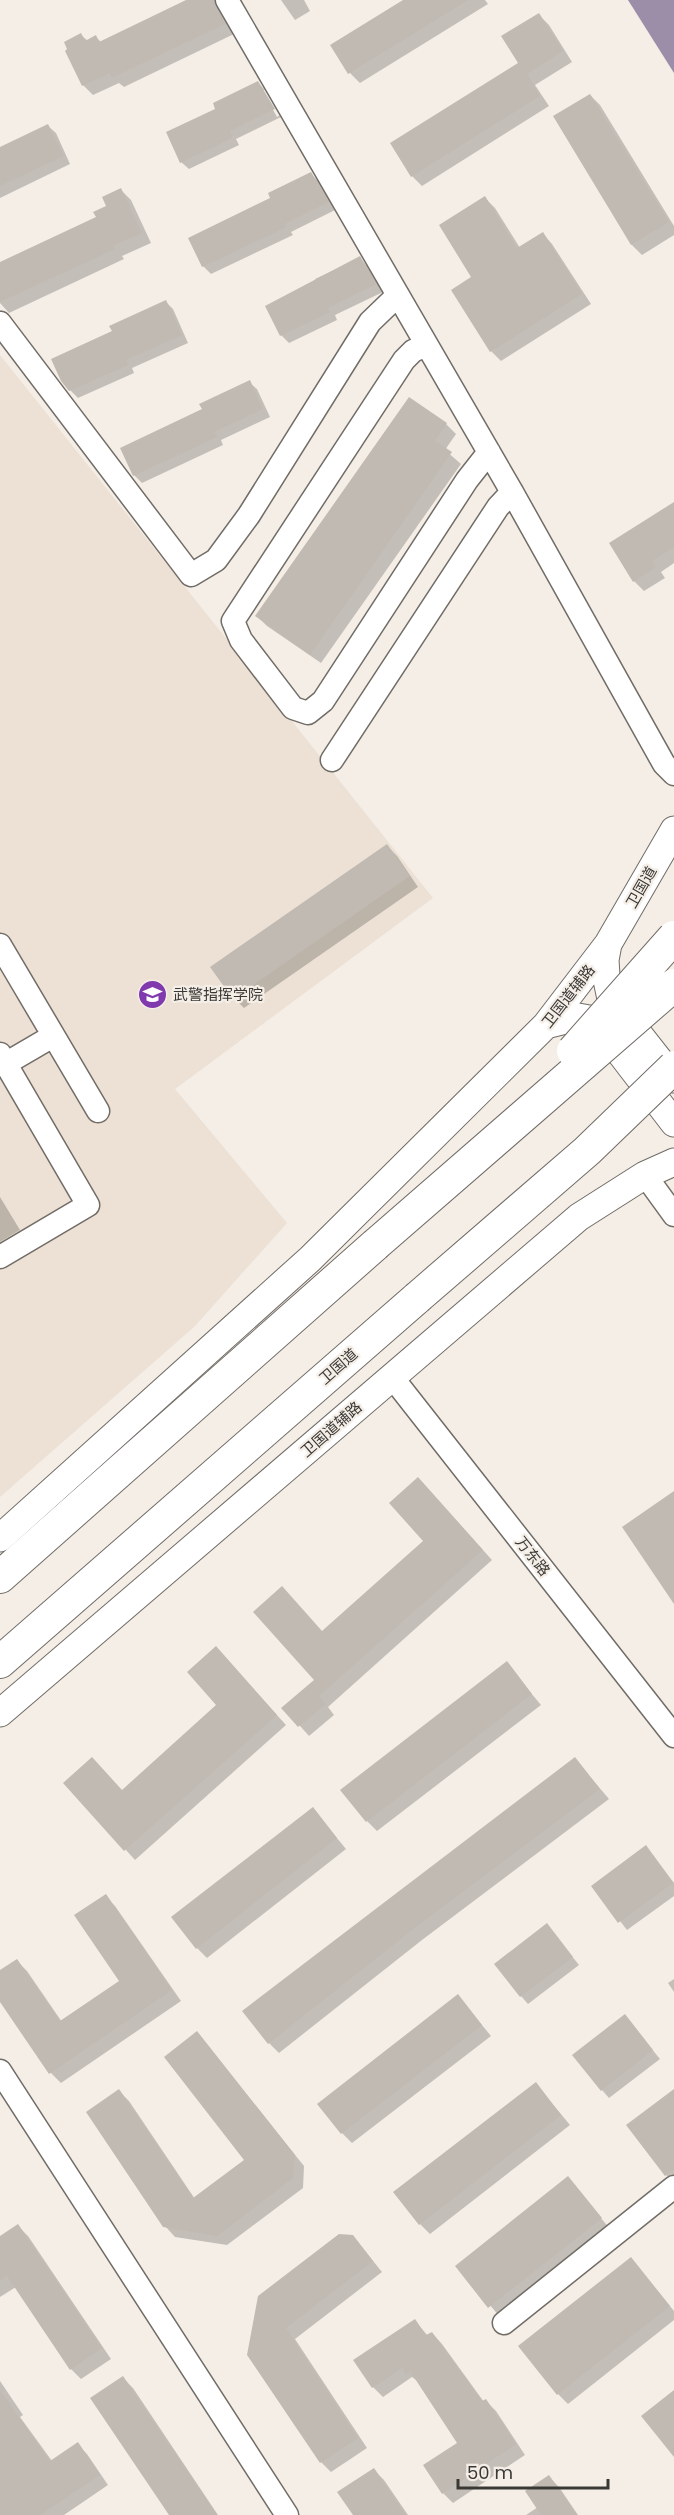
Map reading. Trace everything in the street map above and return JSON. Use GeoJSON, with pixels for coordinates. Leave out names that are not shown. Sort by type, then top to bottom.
{"type":"FeatureCollection","features":[{"type":"Feature","properties":{"kind":"highway"},"geometry":{"type":"LineString","coordinates":[[488,1147],[674,937]]}},
{"type":"Feature","properties":{"kind":"highway"},"geometry":{"type":"LineString","coordinates":[[0,1577],[375,1245],[674,985]]}},
{"type":"Feature","properties":{"kind":"highway","name":"卫国道"},"geometry":{"type":"LineString","coordinates":[[0,1662],[587,1151],[674,1067]]}},
{"type":"Feature","properties":{"kind":"highway"},"geometry":{"type":"LineString","coordinates":[[587,1151],[674,1097]]}},
{"type":"Feature","properties":{"kind":"main road","name":"卫国道"},"geometry":{"type":"LineString","coordinates":[[608,944],[674,830]]}},
{"type":"Feature","properties":{"kind":"main road","name":"卫国道辅路"},"geometry":{"type":"LineString","coordinates":[[0,1538],[310,1259],[546,1025],[608,944]]}},
{"type":"Feature","properties":{"kind":"main road"},"geometry":{"type":"LineString","coordinates":[[608,944],[605,960],[611,999],[674,1079]]}},
{"type":"Feature","properties":{"kind":"main road"},"geometry":{"type":"LineString","coordinates":[[546,1025],[578,1017],[595,1020],[674,1123]]}},
{"type":"Feature","properties":{"kind":"main road"},"geometry":{"type":"LineString","coordinates":[[645,1175],[674,1146]]}},
{"type":"Feature","properties":{"kind":"main road","name":"卫国道辅路"},"geometry":{"type":"LineString","coordinates":[[0,1713],[185,1557],[579,1217],[645,1175],[674,1162]]}},
{"type":"Feature","properties":{"kind":"street"},"geometry":{"type":"LineString","coordinates":[[227,0],[512,492],[664,764],[674,774]]}},
{"type":"Feature","properties":{"kind":"street"},"geometry":{"type":"LineString","coordinates":[[0,323],[191,575],[216,560],[249,515],[370,322],[398,296]]}},
{"type":"Feature","properties":{"kind":"street"},"geometry":{"type":"LineString","coordinates":[[426,345],[413,351],[404,360],[233,621],[241,640],[293,708],[308,713],[323,701],[467,480],[489,452]]}},
{"type":"Feature","properties":{"kind":"street"},"geometry":{"type":"LineString","coordinates":[[332,760],[498,507],[512,492]]}},
{"type":"Feature","properties":{"kind":"street"},"geometry":{"type":"LineString","coordinates":[[0,945],[98,1111]]}},
{"type":"Feature","properties":{"kind":"street"},"geometry":{"type":"LineString","coordinates":[[0,1257],[88,1204],[3,1059],[53,1036]]}},
{"type":"Feature","properties":{"kind":"street"},"geometry":{"type":"LineString","coordinates":[[645,1175],[674,1215]]}},
{"type":"Feature","properties":{"kind":"street","name":"万东路"},"geometry":{"type":"LineString","coordinates":[[392,1377],[674,1736]]}},
{"type":"Feature","properties":{"kind":"street"},"geometry":{"type":"LineString","coordinates":[[0,2071],[287,2515]]}},
{"type":"Feature","properties":{"kind":"street"},"geometry":{"type":"LineString","coordinates":[[504,2323],[674,2187]]}},
{"type":"Feature","properties":{"kind":"shaded area"},"geometry":{"type":"Polygon","coordinates":[[[628,0],[674,0],[674,73],[628,0]]]}},
{"type":"Feature","properties":{"kind":"shaded area","name":"武警指挥学院"},"geometry":{"type":"Polygon","coordinates":[[[0,355],[433,898],[175,1089],[287,1223],[194,1327],[0,1497],[0,355]]]}},
{"type":"Feature","properties":{"kind":"building"},"geometry":{"type":"Polygon","coordinates":[[[186,0],[214,0],[225,24],[112,78],[110,73],[82,86],[65,51],[67,49],[64,42],[81,33],[85,41],[96,35],[99,42],[186,0]]]}},
{"type":"Feature","properties":{"kind":"building"},"geometry":{"type":"Polygon","coordinates":[[[403,0],[468,0],[348,74],[330,45],[403,0]]]}},
{"type":"Feature","properties":{"kind":"building"},"geometry":{"type":"Polygon","coordinates":[[[539,13],[563,51],[527,74],[540,96],[411,177],[390,143],[518,63],[501,36],[539,13]]]}},
{"type":"Feature","properties":{"kind":"building"},"geometry":{"type":"Polygon","coordinates":[[[258,81],[275,109],[230,131],[232,138],[180,163],[166,132],[215,109],[213,103],[258,81]]]}},
{"type":"Feature","properties":{"kind":"building"},"geometry":{"type":"Polygon","coordinates":[[[590,94],[669,222],[631,245],[553,116],[590,94]]]}},
{"type":"Feature","properties":{"kind":"building"},"geometry":{"type":"Polygon","coordinates":[[[48,124],[64,156],[0,186],[0,147],[48,124]]]}},
{"type":"Feature","properties":{"kind":"building"},"geometry":{"type":"Polygon","coordinates":[[[311,172],[329,202],[285,224],[286,227],[202,267],[188,238],[270,198],[268,193],[311,172]]]}},
{"type":"Feature","properties":{"kind":"building"},"geometry":{"type":"Polygon","coordinates":[[[121,188],[142,233],[113,246],[115,249],[0,302],[0,262],[96,217],[93,212],[106,206],[102,197],[121,188]]]}},
{"type":"Feature","properties":{"kind":"building"},"geometry":{"type":"Polygon","coordinates":[[[485,196],[517,248],[543,232],[582,294],[490,352],[451,290],[471,277],[439,225],[485,196]]]}},
{"type":"Feature","properties":{"kind":"building"},"geometry":{"type":"Polygon","coordinates":[[[360,256],[376,284],[328,308],[330,312],[280,336],[265,306],[360,256]]]}},
{"type":"Feature","properties":{"kind":"building"},"geometry":{"type":"Polygon","coordinates":[[[166,300],[182,335],[126,360],[128,365],[69,391],[61,381],[51,359],[112,331],[109,326],[166,300]]]}},
{"type":"Feature","properties":{"kind":"building"},"geometry":{"type":"Polygon","coordinates":[[[250,380],[263,409],[214,432],[217,437],[133,476],[120,448],[202,409],[199,404],[250,380]]]}},
{"type":"Feature","properties":{"kind":"building"},"geometry":{"type":"Polygon","coordinates":[[[409,397],[447,423],[435,441],[452,452],[310,655],[255,616],[409,397]]]}},
{"type":"Feature","properties":{"kind":"building"},"geometry":{"type":"Polygon","coordinates":[[[674,502],[674,547],[652,561],[656,567],[633,582],[609,543],[674,502]]]}},
{"type":"Feature","properties":{"kind":"building"},"geometry":{"type":"Polygon","coordinates":[[[387,844],[410,876],[233,999],[210,967],[387,844]]]}},
{"type":"Feature","properties":{"kind":"building"},"geometry":{"type":"Polygon","coordinates":[[[418,1477],[483,1550],[319,1696],[326,1704],[298,1727],[281,1708],[314,1680],[253,1612],[282,1586],[322,1631],[423,1541],[389,1503],[418,1477]]]}},
{"type":"Feature","properties":{"kind":"building"},"geometry":{"type":"Polygon","coordinates":[[[674,1491],[674,1604],[622,1527],[674,1491]]]}},
{"type":"Feature","properties":{"kind":"building"},"geometry":{"type":"Polygon","coordinates":[[[216,1646],[277,1715],[124,1851],[63,1783],[92,1757],[122,1790],[216,1705],[187,1672],[216,1646]]]}},
{"type":"Feature","properties":{"kind":"building"},"geometry":{"type":"Polygon","coordinates":[[[507,1661],[532,1694],[366,1822],[340,1790],[507,1661]]]}},
{"type":"Feature","properties":{"kind":"building"},"geometry":{"type":"Polygon","coordinates":[[[575,1757],[600,1789],[412,1930],[268,2044],[242,2011],[575,1757]]]}},
{"type":"Feature","properties":{"kind":"building"},"geometry":{"type":"Polygon","coordinates":[[[313,1807],[337,1838],[196,1949],[171,1917],[313,1807]]]}},
{"type":"Feature","properties":{"kind":"building"},"geometry":{"type":"Polygon","coordinates":[[[646,1845],[673,1883],[618,1923],[591,1886],[646,1845]]]}},
{"type":"Feature","properties":{"kind":"building"},"geometry":{"type":"Polygon","coordinates":[[[106,1894],[172,1990],[49,2074],[0,2002],[0,1970],[17,1959],[60,2021],[119,1981],[74,1915],[106,1894]]]}},
{"type":"Feature","properties":{"kind":"building"},"geometry":{"type":"Polygon","coordinates":[[[547,1923],[573,1957],[520,1997],[494,1964],[547,1923]]]}},
{"type":"Feature","properties":{"kind":"building"},"geometry":{"type":"Polygon","coordinates":[[[458,1994],[482,2025],[341,2134],[317,2104],[458,1994]]]}},
{"type":"Feature","properties":{"kind":"building"},"geometry":{"type":"Polygon","coordinates":[[[625,2014],[653,2050],[601,2091],[572,2055],[625,2014]]]}},
{"type":"Feature","properties":{"kind":"building"},"geometry":{"type":"Polygon","coordinates":[[[197,2031],[295,2155],[293,2178],[217,2236],[163,2227],[86,2112],[119,2089],[193,2198],[244,2160],[164,2057],[197,2031]]]}},
{"type":"Feature","properties":{"kind":"building"},"geometry":{"type":"Polygon","coordinates":[[[536,2082],[561,2115],[419,2225],[393,2192],[536,2082]]]}},
{"type":"Feature","properties":{"kind":"building"},"geometry":{"type":"Polygon","coordinates":[[[674,2089],[674,2169],[665,2176],[626,2125],[674,2089]]]}},
{"type":"Feature","properties":{"kind":"building"},"geometry":{"type":"Polygon","coordinates":[[[568,2176],[602,2218],[488,2308],[455,2266],[568,2176]]]}},
{"type":"Feature","properties":{"kind":"building"},"geometry":{"type":"Polygon","coordinates":[[[18,2224],[102,2348],[70,2370],[7,2276],[0,2281],[0,2236],[18,2224]]]}},
{"type":"Feature","properties":{"kind":"building"},"geometry":{"type":"Polygon","coordinates":[[[339,2234],[353,2235],[373,2261],[286,2328],[358,2438],[320,2463],[247,2355],[258,2296],[339,2234]]]}},
{"type":"Feature","properties":{"kind":"building"},"geometry":{"type":"Polygon","coordinates":[[[631,2257],[670,2306],[557,2395],[518,2346],[631,2257]]]}},
{"type":"Feature","properties":{"kind":"building"},"geometry":{"type":"Polygon","coordinates":[[[415,2319],[426,2335],[432,2332],[482,2401],[486,2399],[516,2444],[442,2494],[423,2465],[457,2443],[410,2371],[406,2374],[402,2368],[372,2388],[353,2360],[415,2319]]]}},
{"type":"Feature","properties":{"kind":"building"},"geometry":{"type":"Polygon","coordinates":[[[123,2376],[217,2515],[169,2515],[90,2398],[123,2376]]]}},
{"type":"Feature","properties":{"kind":"building"},"geometry":{"type":"Polygon","coordinates":[[[0,2390],[50,2461],[78,2442],[100,2475],[40,2515],[0,2515],[0,2390]]]}},
{"type":"Feature","properties":{"kind":"building"},"geometry":{"type":"Polygon","coordinates":[[[674,2390],[674,2457],[641,2416],[674,2390]]]}},
{"type":"Feature","properties":{"kind":"building"},"geometry":{"type":"Polygon","coordinates":[[[374,2468],[406,2515],[353,2515],[337,2492],[374,2468]]]}},
{"type":"Feature","properties":{"kind":"building"},"geometry":{"type":"Polygon","coordinates":[[[549,2475],[577,2515],[541,2515],[525,2491],[549,2475]]]}},
{"type":"Feature","properties":{"kind":"place","name":"武警指挥学院"},"geometry":{"type":"Point","coordinates":[152,994]}}]}
